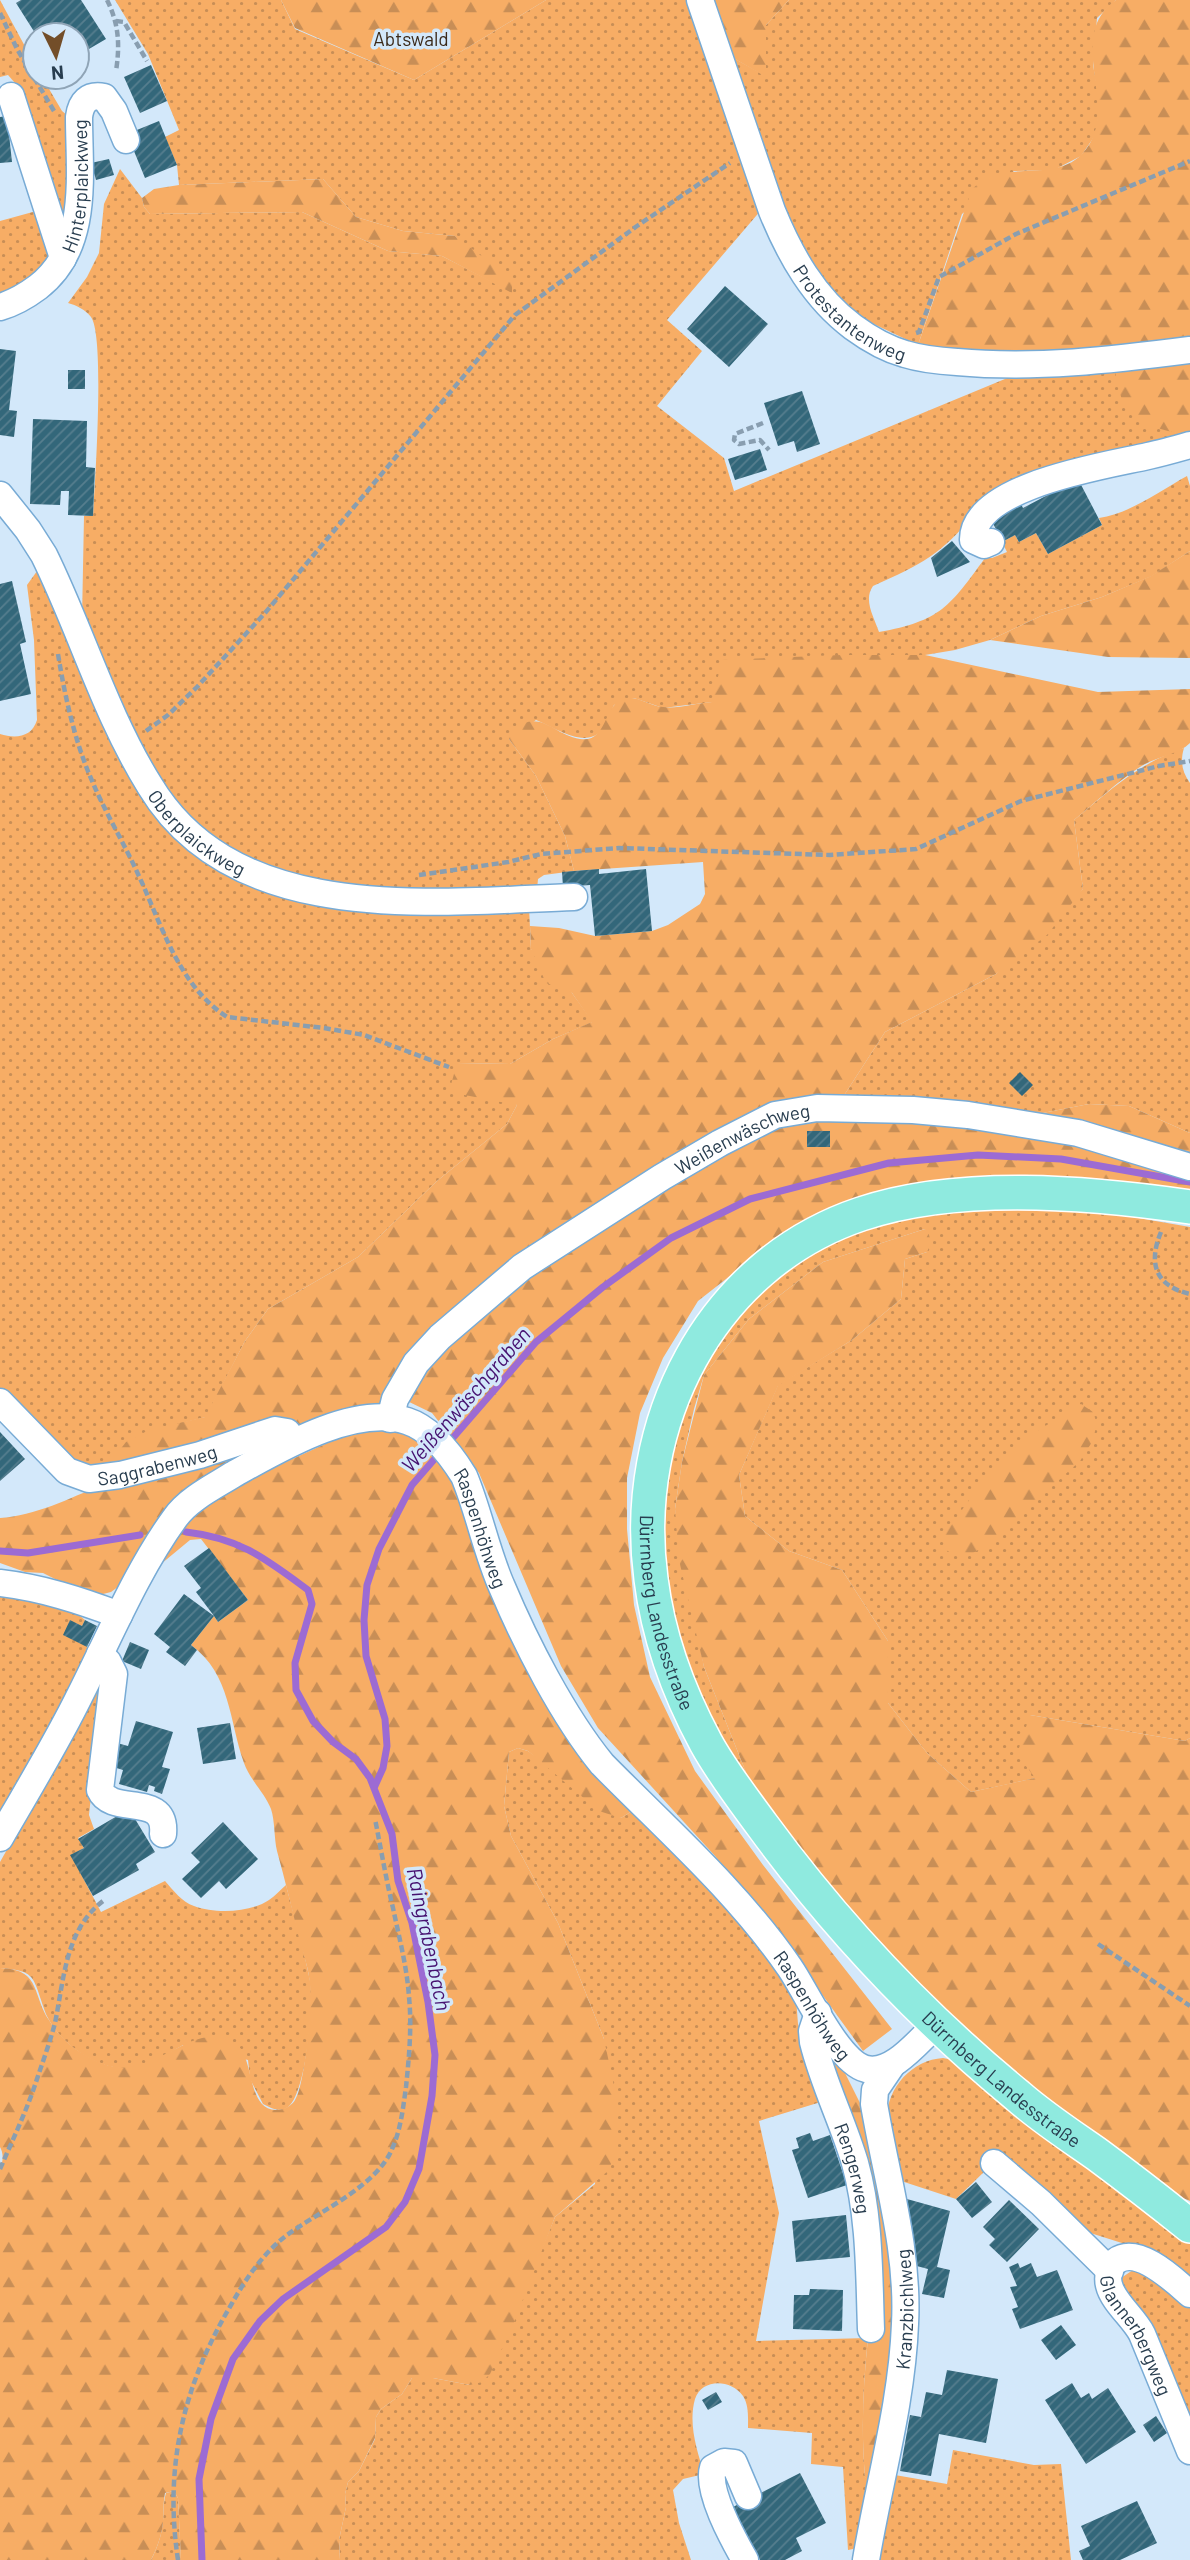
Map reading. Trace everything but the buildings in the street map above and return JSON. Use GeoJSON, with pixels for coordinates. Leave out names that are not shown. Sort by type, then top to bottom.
{"type":"FeatureCollection","features":[{"type":"Feature","properties":{"kind":"main road","name":"Dürrnberg Landesstraße"},"geometry":{"type":"LineString","coordinates":[[1183,1206],[1037,1193],[960,1195],[900,1203],[858,1215],[812,1236],[767,1265],[733,1298],[702,1338],[680,1376],[662,1425],[651,1476],[648,1532],[650,1577],[662,1634],[681,1688],[701,1733],[734,1786],[796,1872],[936,2025],[1021,2099],[1190,2226]]}},
{"type":"Feature","properties":{"kind":"street","name":"Protestantenweg"},"geometry":{"type":"LineString","coordinates":[[700,0],[776,221],[800,268],[817,292],[853,327],[904,354],[933,360],[1001,365],[1073,362],[1190,350]]}},
{"type":"Feature","properties":{"kind":"street"},"geometry":{"type":"LineString","coordinates":[[10,96],[64,258]]}},
{"type":"Feature","properties":{"kind":"street","name":"Hinterplaickweg"},"geometry":{"type":"LineString","coordinates":[[0,307],[26,296],[43,283],[64,258],[72,241],[77,225],[81,107],[87,99],[104,97],[125,140]]}},
{"type":"Feature","properties":{"kind":"street"},"geometry":{"type":"LineString","coordinates":[[990,542],[984,545],[973,540],[973,532],[1001,502],[1027,488],[1073,472],[1190,445]]}},
{"type":"Feature","properties":{"kind":"street","name":"Oberplaickweg"},"geometry":{"type":"LineString","coordinates":[[0,495],[44,555],[127,743],[151,790],[181,827],[215,854],[235,866],[271,881],[329,894],[446,902],[574,897]]}},
{"type":"Feature","properties":{"kind":"street","name":"Weißenwäschweg"},"geometry":{"type":"LineString","coordinates":[[390,1419],[395,1398],[416,1363],[440,1337],[523,1267],[662,1177],[775,1115],[799,1110],[850,1108],[968,1115],[1078,1133],[1190,1167]]}},
{"type":"Feature","properties":{"kind":"street","name":"Saggrabenweg"},"geometry":{"type":"LineString","coordinates":[[0,1402],[67,1471],[89,1479],[120,1475],[200,1455],[275,1430],[287,1432],[294,1441]]}},
{"type":"Feature","properties":{"kind":"street","name":"Raspenhöhweg"},"geometry":{"type":"LineString","coordinates":[[0,1838],[79,1698],[148,1561],[176,1516],[224,1480],[294,1441],[352,1422],[390,1419],[407,1422],[436,1440],[454,1460],[470,1491],[502,1587],[549,1682],[585,1743],[602,1764],[732,1894],[790,1968],[848,2058],[871,2070],[892,2065]]}},
{"type":"Feature","properties":{"kind":"street"},"geometry":{"type":"LineString","coordinates":[[0,1583],[33,1587],[64,1595],[119,1615]]}},
{"type":"Feature","properties":{"kind":"street"},"geometry":{"type":"LineString","coordinates":[[100,1654],[108,1661],[114,1674],[100,1790],[112,1800],[149,1808],[159,1814],[163,1820],[163,1834]]}},
{"type":"Feature","properties":{"kind":"street","name":"Rengerweg"},"geometry":{"type":"LineString","coordinates":[[818,2013],[812,2031],[813,2042],[856,2166],[863,2200],[871,2329]]}},
{"type":"Feature","properties":{"kind":"street"},"geometry":{"type":"LineString","coordinates":[[892,2065],[936,2025]]}},
{"type":"Feature","properties":{"kind":"street"},"geometry":{"type":"LineString","coordinates":[[848,2058],[876,2114]]}},
{"type":"Feature","properties":{"kind":"street","name":"Kranzbichlweg"},"geometry":{"type":"LineString","coordinates":[[863,2558],[898,2388],[906,2322],[900,2245],[876,2114],[875,2090],[892,2065]]}},
{"type":"Feature","properties":{"kind":"street"},"geometry":{"type":"LineString","coordinates":[[994,2163],[1041,2203],[1110,2271]]}},
{"type":"Feature","properties":{"kind":"street","name":"Glannerbergweg"},"geometry":{"type":"LineString","coordinates":[[1190,2294],[1153,2264],[1140,2258],[1119,2259],[1111,2265],[1108,2284],[1113,2296],[1135,2320],[1142,2334],[1190,2451]]}},
{"type":"Feature","properties":{"kind":"street"},"geometry":{"type":"LineString","coordinates":[[745,2560],[715,2493],[711,2478],[713,2468],[724,2462],[734,2463],[748,2496]]}},
{"type":"Feature","properties":{"kind":"path"},"geometry":{"type":"LineString","coordinates":[[107,0],[116,21],[120,49],[116,71]]}},
{"type":"Feature","properties":{"kind":"path"},"geometry":{"type":"LineString","coordinates":[[0,13],[17,49],[79,154]]}},
{"type":"Feature","properties":{"kind":"path"},"geometry":{"type":"LineString","coordinates":[[116,21],[124,22],[147,61]]}},
{"type":"Feature","properties":{"kind":"path"},"geometry":{"type":"LineString","coordinates":[[127,743],[168,715],[265,613],[515,315],[637,226],[751,149]]}},
{"type":"Feature","properties":{"kind":"path"},"geometry":{"type":"LineString","coordinates":[[878,342],[919,332],[939,277],[975,256],[1016,234],[1190,161]]}},
{"type":"Feature","properties":{"kind":"path"},"geometry":{"type":"LineString","coordinates":[[763,423],[735,435],[734,440],[739,444],[761,440],[769,450]]}},
{"type":"Feature","properties":{"kind":"path"},"geometry":{"type":"LineString","coordinates":[[57,647],[75,732],[93,783],[176,957],[194,988],[227,1017],[364,1035],[449,1067]]}},
{"type":"Feature","properties":{"kind":"path"},"geometry":{"type":"LineString","coordinates":[[415,875],[508,862],[541,854],[620,848],[830,855],[916,849],[1021,801],[1159,766],[1190,761]]}},
{"type":"Feature","properties":{"kind":"path"},"geometry":{"type":"LineString","coordinates":[[1183,1206],[1163,1227],[1154,1256],[1156,1270],[1164,1282],[1190,1294]]}},
{"type":"Feature","properties":{"kind":"path"},"geometry":{"type":"LineString","coordinates":[[178,2560],[175,2535],[175,2474],[181,2424],[195,2374],[218,2327],[244,2283],[276,2243],[310,2217],[350,2195],[379,2169],[391,2152],[402,2120],[408,2069],[409,1997],[375,1819]]}},
{"type":"Feature","properties":{"kind":"path"},"geometry":{"type":"LineString","coordinates":[[0,2169],[37,2082],[54,2026],[66,1960],[73,1941],[89,1913],[103,1901]]}},
{"type":"Feature","properties":{"kind":"path"},"geometry":{"type":"LineString","coordinates":[[1098,1944],[1190,2006]]}},
{"type":"Feature","properties":{"kind":"green space"},"geometry":{"type":"Polygon","coordinates":[[[0,0],[21,39],[21,91],[50,91],[68,116],[73,198],[60,227],[15,83],[8,75],[0,77],[0,0]]]}},
{"type":"Feature","properties":{"kind":"green space"},"geometry":{"type":"Polygon","coordinates":[[[115,0],[281,0],[295,29],[414,80],[546,0],[692,0],[762,209],[667,320],[702,351],[657,406],[724,458],[734,491],[1017,374],[1114,366],[1170,430],[1190,438],[975,513],[952,539],[930,557],[873,586],[869,603],[879,632],[917,623],[942,609],[985,558],[1007,552],[1002,542],[1015,535],[1019,542],[1036,533],[1048,554],[1102,525],[1099,518],[1133,507],[1187,476],[1190,486],[1190,551],[1152,576],[1102,597],[1041,616],[990,640],[955,650],[925,655],[887,655],[712,702],[663,708],[634,698],[614,705],[601,731],[586,738],[569,735],[536,720],[509,739],[536,776],[565,836],[574,871],[544,875],[538,879],[537,890],[364,891],[247,864],[195,829],[151,778],[82,619],[84,516],[93,516],[98,351],[91,317],[81,308],[68,303],[87,277],[99,253],[104,204],[120,169],[142,198],[144,207],[150,214],[302,212],[388,251],[442,256],[512,292],[455,236],[403,231],[356,217],[323,179],[179,185],[177,165],[165,137],[179,130],[148,54],[115,0]]]}},
{"type":"Feature","properties":{"kind":"green space","name":"Abtswald"},"geometry":{"type":"Polygon","coordinates":[[[281,0],[546,0],[414,80],[295,28],[281,0]]]}},
{"type":"Feature","properties":{"kind":"green space"},"geometry":{"type":"Polygon","coordinates":[[[711,0],[789,0],[766,25],[766,77],[728,55],[711,0]]]}},
{"type":"Feature","properties":{"kind":"green space"},"geometry":{"type":"Polygon","coordinates":[[[789,0],[1116,0],[1097,18],[1093,65],[1100,103],[1096,134],[1081,156],[1054,170],[1014,171],[962,214],[918,345],[861,318],[826,286],[795,238],[728,55],[766,76],[766,25],[789,0]]]}},
{"type":"Feature","properties":{"kind":"green space"},"geometry":{"type":"Polygon","coordinates":[[[1116,0],[1190,0],[1190,437],[1148,425],[1134,418],[1119,391],[1112,350],[976,356],[918,345],[972,189],[987,178],[1001,174],[1050,169],[1072,162],[1082,154],[1093,136],[1097,117],[1094,34],[1101,16],[1116,0]]]}},
{"type":"Feature","properties":{"kind":"green space"},"geometry":{"type":"Polygon","coordinates":[[[323,179],[356,217],[403,231],[455,236],[512,279],[512,293],[442,256],[388,251],[302,212],[150,214],[144,207],[142,198],[154,189],[179,185],[323,179]]]}},
{"type":"Feature","properties":{"kind":"green space"},"geometry":{"type":"Polygon","coordinates":[[[40,210],[51,267],[0,302],[0,221],[40,210]]]}},
{"type":"Feature","properties":{"kind":"green space"},"geometry":{"type":"Polygon","coordinates":[[[1190,551],[1190,658],[1108,657],[990,640],[1041,616],[1102,597],[1151,576],[1190,551]]]}},
{"type":"Feature","properties":{"kind":"green space"},"geometry":{"type":"Polygon","coordinates":[[[40,567],[141,790],[242,879],[529,907],[531,949],[572,993],[593,1022],[553,1039],[510,1064],[457,1063],[517,1105],[507,1124],[437,1181],[358,1257],[268,1309],[245,1341],[206,1417],[182,1423],[101,1474],[79,1472],[0,1394],[0,734],[23,735],[35,726],[37,720],[34,640],[27,585],[40,567]]]}},
{"type":"Feature","properties":{"kind":"green space"},"geometry":{"type":"Polygon","coordinates":[[[925,655],[1098,692],[1190,689],[1190,743],[1140,767],[1074,820],[1083,889],[1047,935],[996,974],[885,1032],[841,1100],[787,1104],[526,1252],[380,1409],[220,1492],[336,1439],[373,1430],[406,1434],[426,1444],[452,1478],[632,1811],[621,1818],[599,1811],[528,1751],[518,1748],[509,1752],[504,1806],[511,1836],[558,1923],[604,2039],[615,2091],[618,2144],[609,2170],[555,2217],[513,2325],[490,2374],[482,2382],[470,2385],[433,2378],[412,2378],[402,2394],[381,2409],[376,2417],[375,2438],[359,2471],[348,2482],[339,2540],[340,2560],[181,2560],[178,2498],[174,2491],[165,2493],[162,2532],[151,2560],[0,2560],[0,2169],[3,2158],[0,2147],[0,1968],[13,1969],[29,1978],[59,2034],[78,2051],[101,2063],[120,2067],[138,2065],[204,2038],[220,2037],[236,2044],[242,2051],[257,2096],[262,2104],[271,2109],[288,2107],[299,2092],[307,2044],[310,1995],[307,1967],[277,1851],[271,1809],[244,1763],[221,1684],[204,1657],[191,1645],[214,1616],[218,1622],[248,1600],[201,1539],[190,1540],[161,1564],[141,1556],[126,1581],[111,1592],[95,1596],[43,1573],[25,1572],[0,1563],[0,1518],[39,1510],[102,1485],[101,1474],[126,1442],[149,1430],[205,1417],[245,1341],[268,1309],[358,1257],[437,1181],[507,1124],[517,1105],[449,1092],[457,1063],[510,1064],[553,1039],[592,1022],[572,993],[546,983],[531,949],[530,926],[559,928],[595,936],[652,931],[668,925],[700,904],[705,894],[703,862],[574,871],[565,836],[536,776],[509,739],[511,731],[530,721],[546,724],[570,736],[589,739],[600,731],[615,704],[626,698],[669,707],[712,702],[722,660],[925,655]]]}},
{"type":"Feature","properties":{"kind":"green space"},"geometry":{"type":"Polygon","coordinates":[[[1184,748],[1182,766],[1190,783],[1190,1133],[1129,1106],[1089,1104],[1022,1117],[841,1100],[885,1032],[996,974],[1083,889],[1074,820],[1139,770],[1184,748]]]}},
{"type":"Feature","properties":{"kind":"green space"},"geometry":{"type":"Polygon","coordinates":[[[1089,1104],[1129,1106],[1190,1133],[1190,1161],[1022,1117],[1089,1104]]]}},
{"type":"Feature","properties":{"kind":"green space"},"geometry":{"type":"Polygon","coordinates":[[[840,1116],[1023,1129],[1190,1174],[1190,1192],[851,1203],[777,1239],[698,1301],[663,1358],[640,1413],[627,1478],[627,1529],[634,1605],[650,1677],[695,1771],[763,1865],[892,2029],[863,2051],[792,1953],[715,1856],[598,1728],[561,1666],[479,1473],[432,1413],[403,1399],[442,1351],[503,1294],[750,1136],[801,1119],[840,1116]]]}},
{"type":"Feature","properties":{"kind":"green space"},"geometry":{"type":"Polygon","coordinates":[[[1020,1209],[1104,1212],[1190,1227],[1190,1738],[1185,1741],[1030,1715],[1036,1778],[971,1792],[927,1753],[888,1703],[888,1641],[842,1570],[789,1551],[745,1516],[739,1475],[778,1385],[852,1340],[901,1299],[905,1259],[927,1252],[925,1229],[823,1262],[749,1319],[704,1375],[682,1462],[675,1509],[704,1667],[755,1795],[715,1732],[699,1698],[682,1654],[665,1584],[662,1510],[666,1474],[683,1403],[697,1370],[748,1305],[787,1270],[831,1242],[878,1223],[913,1215],[1020,1209]]]}},
{"type":"Feature","properties":{"kind":"green space"},"geometry":{"type":"Polygon","coordinates":[[[925,1229],[932,1241],[927,1252],[905,1259],[901,1299],[852,1340],[778,1386],[739,1475],[745,1516],[789,1551],[842,1570],[888,1641],[888,1703],[927,1753],[971,1792],[1035,1778],[1017,1754],[1030,1715],[1185,1741],[1190,1738],[1190,2201],[1171,2193],[1019,2076],[926,1997],[822,1883],[755,1795],[704,1667],[679,1560],[675,1509],[682,1462],[704,1375],[749,1319],[823,1262],[925,1229]]]}},
{"type":"Feature","properties":{"kind":"green space"},"geometry":{"type":"Polygon","coordinates":[[[1081,1404],[1093,1412],[1097,1424],[1092,1442],[1080,1461],[988,1544],[968,1556],[956,1556],[946,1550],[945,1533],[992,1469],[1029,1436],[1081,1404]]]}},
{"type":"Feature","properties":{"kind":"green space"},"geometry":{"type":"Polygon","coordinates":[[[0,1589],[74,1611],[85,1620],[82,1626],[70,1621],[87,1647],[95,1652],[0,1824],[0,1589]]]}},
{"type":"Feature","properties":{"kind":"green space"},"geometry":{"type":"Polygon","coordinates":[[[104,1678],[89,1815],[94,1829],[78,1838],[84,1848],[71,1855],[101,1912],[165,1881],[190,1904],[202,1909],[222,1911],[252,1908],[271,1898],[286,1885],[305,1957],[311,1992],[310,2027],[300,2085],[294,2099],[285,2109],[263,2104],[250,2079],[248,2060],[183,2045],[142,2066],[116,2067],[92,2060],[71,2046],[54,2028],[36,1985],[28,1974],[0,1968],[0,1862],[104,1678]]]}},
{"type":"Feature","properties":{"kind":"green space"},"geometry":{"type":"Polygon","coordinates":[[[518,1748],[528,1751],[621,1818],[632,1811],[726,1900],[796,1998],[798,2024],[824,2101],[759,2121],[779,2213],[756,2341],[868,2338],[863,2407],[864,2459],[865,2477],[874,2485],[858,2548],[848,2550],[843,2467],[811,2464],[812,2433],[748,2428],[747,2407],[743,2396],[731,2386],[717,2383],[704,2387],[699,2392],[693,2408],[694,2437],[704,2474],[683,2479],[673,2490],[679,2523],[691,2560],[340,2560],[339,2540],[348,2482],[359,2471],[375,2439],[376,2417],[381,2409],[402,2394],[412,2378],[433,2378],[470,2385],[530,2277],[555,2217],[595,2184],[604,2039],[558,1923],[511,1836],[504,1806],[509,1752],[518,1748]]]}},
{"type":"Feature","properties":{"kind":"green space"},"geometry":{"type":"Polygon","coordinates":[[[833,2056],[844,2071],[861,2105],[876,2148],[899,2318],[874,2485],[865,2477],[863,2408],[868,2338],[877,2335],[825,2062],[833,2056]]]}},
{"type":"Feature","properties":{"kind":"green space"},"geometry":{"type":"Polygon","coordinates":[[[943,2058],[953,2060],[1190,2242],[1190,2280],[1144,2250],[1084,2231],[985,2171],[956,2199],[895,2179],[887,2127],[891,2097],[911,2070],[921,2064],[943,2058]]]}},
{"type":"Feature","properties":{"kind":"green space"},"geometry":{"type":"Polygon","coordinates":[[[1133,2270],[1141,2270],[1190,2308],[1190,2438],[1120,2286],[1121,2278],[1133,2270]]]}},
{"type":"Feature","properties":{"kind":"green space"},"geometry":{"type":"Polygon","coordinates":[[[953,2450],[1034,2465],[1061,2464],[1071,2560],[874,2560],[889,2474],[947,2484],[953,2450]]]}},
{"type":"Feature","properties":{"kind":"green space"},"geometry":{"type":"Polygon","coordinates":[[[174,2491],[178,2498],[181,2560],[151,2560],[162,2531],[166,2493],[174,2491]]]}},
{"type":"Feature","properties":{"kind":"waterway","name":"Weißenwäschgraben"},"geometry":{"type":"LineString","coordinates":[[374,1788],[383,1768],[387,1746],[385,1719],[366,1656],[364,1620],[367,1585],[379,1549],[412,1485],[536,1342],[603,1287],[671,1238],[750,1199],[889,1163],[978,1155],[1061,1159],[1190,1182]]}},
{"type":"Feature","properties":{"kind":"waterway","name":"Raingrabenbach"},"geometry":{"type":"LineString","coordinates":[[186,1532],[222,1539],[252,1552],[308,1590],[312,1604],[295,1663],[296,1690],[313,1721],[333,1742],[356,1759],[370,1778],[392,1834],[398,1881],[412,1923],[428,2002],[435,2055],[432,2096],[419,2169],[405,2202],[386,2227],[283,2299],[260,2321],[233,2359],[211,2419],[199,2479],[202,2560]]}},
{"type":"Feature","properties":{"kind":"waterway"},"geometry":{"type":"LineString","coordinates":[[0,1551],[28,1553],[140,1535]]}}]}
